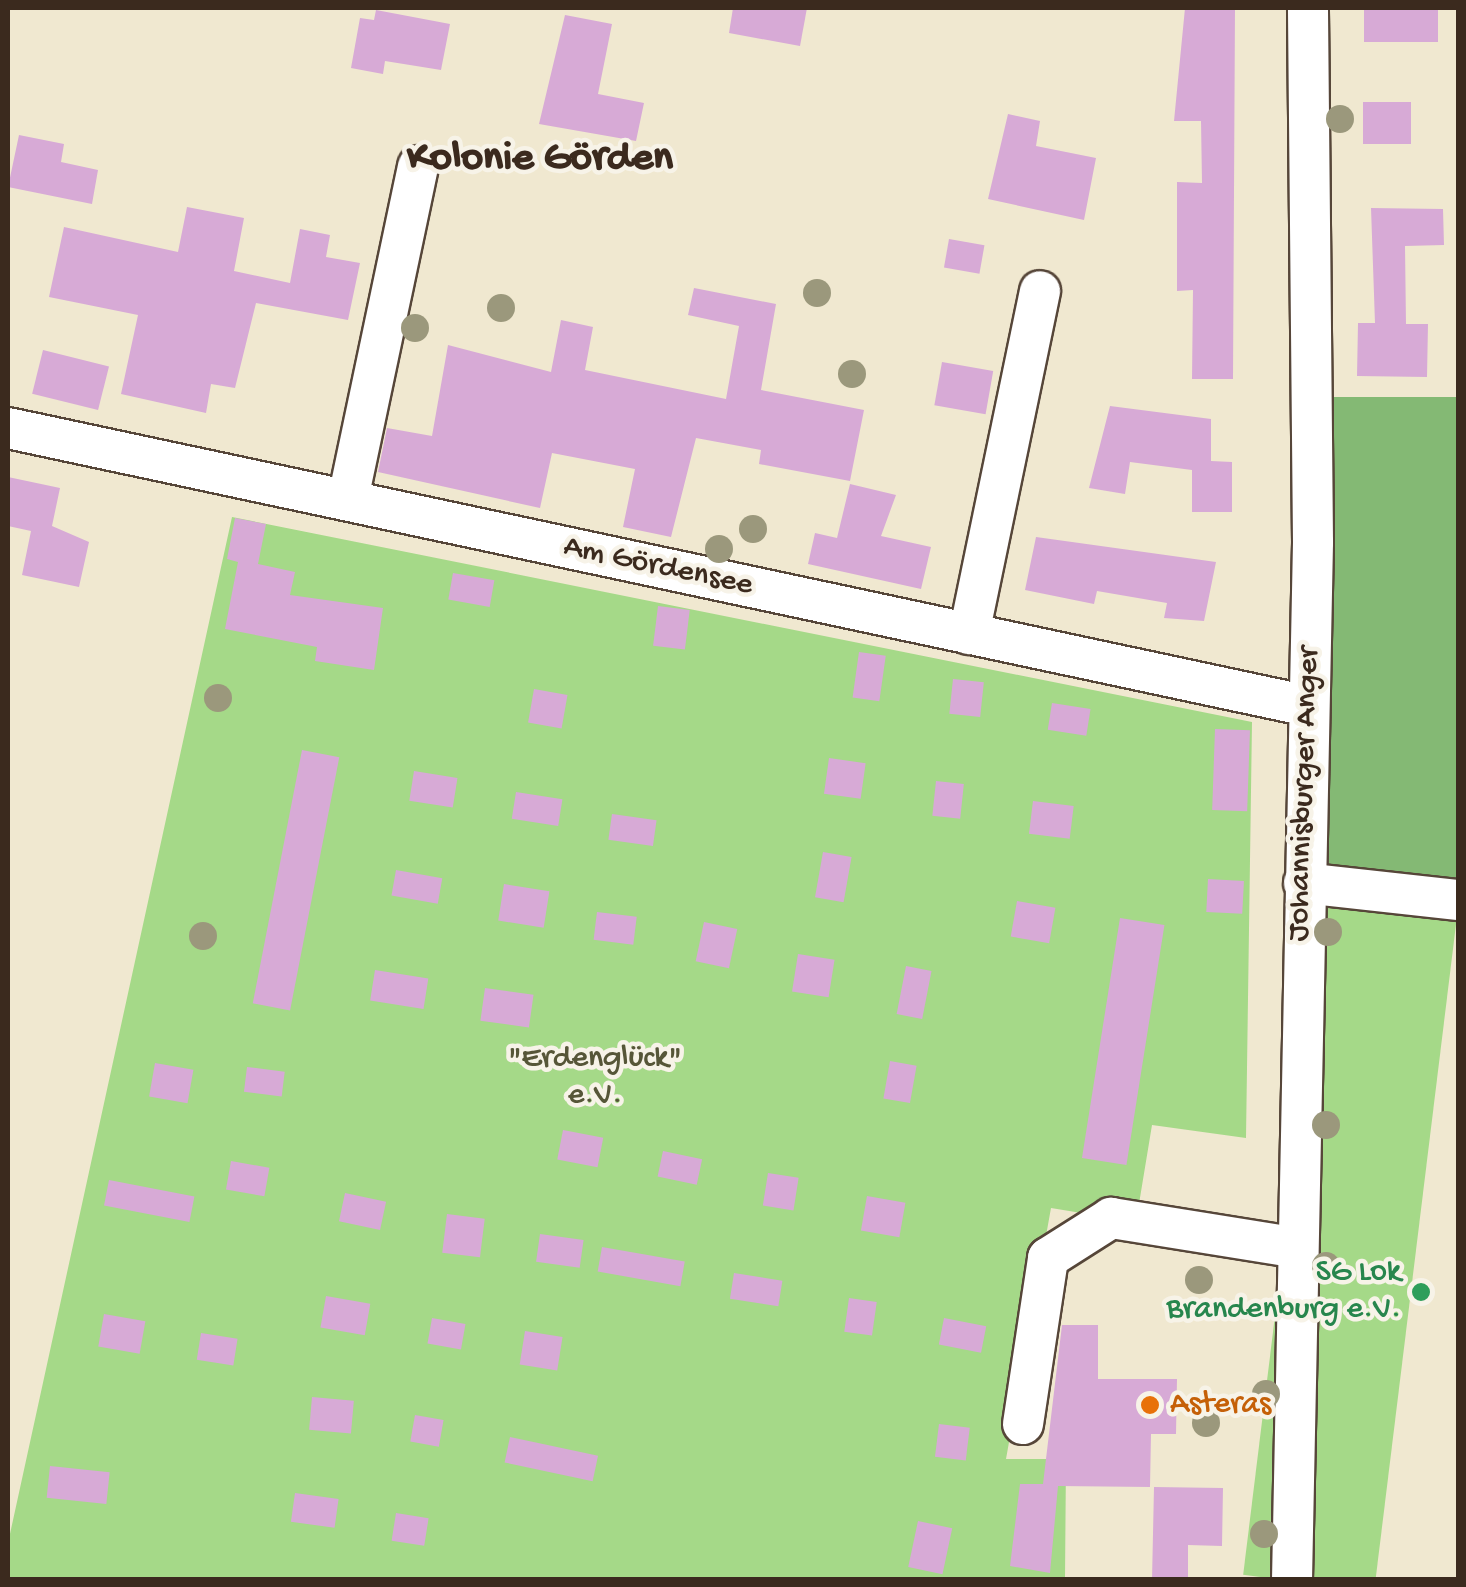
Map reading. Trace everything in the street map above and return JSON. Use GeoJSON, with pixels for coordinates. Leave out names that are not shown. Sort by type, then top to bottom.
{"type":"FeatureCollection","features":[{"type":"Feature","properties":{"kind":"street","name":"Johannisburger Anger"},"geometry":{"type":"LineString","coordinates":[[1292,1580],[1292,1247],[1308,706],[1308,8]]}},
{"type":"Feature","properties":{"kind":"street"},"geometry":{"type":"LineString","coordinates":[[348,499],[418,166]]}},
{"type":"Feature","properties":{"kind":"street"},"geometry":{"type":"LineString","coordinates":[[969,634],[1040,291]]}},
{"type":"Feature","properties":{"kind":"street","name":"Am Gördensee"},"geometry":{"type":"LineString","coordinates":[[8,428],[1308,706]]}},
{"type":"Feature","properties":{"kind":"street"},"geometry":{"type":"LineString","coordinates":[[1304,883],[1458,900]]}},
{"type":"Feature","properties":{"kind":"street"},"geometry":{"type":"LineString","coordinates":[[1023,1424],[1048,1258],[1111,1218],[1292,1247]]}},
{"type":"Feature","properties":{"kind":"green space"},"geometry":{"type":"Polygon","coordinates":[[[1329,397],[1458,397],[1458,908],[1329,908],[1329,397]]]}},
{"type":"Feature","properties":{"kind":"green space","name":"\"Erdenglück\" e.V."},"geometry":{"type":"Polygon","coordinates":[[[232,517],[1252,722],[1246,1138],[1152,1125],[1136,1222],[1051,1208],[1006,1459],[1066,1459],[1065,1579],[8,1580],[8,1543],[232,517]]]}},
{"type":"Feature","properties":{"kind":"green space"},"geometry":{"type":"Polygon","coordinates":[[[1327,892],[1458,908],[1376,1580],[1285,1580],[1243,1575],[1327,892]]]}},
{"type":"Feature","properties":{"kind":"building"},"geometry":{"type":"Polygon","coordinates":[[[733,8],[807,8],[800,46],[729,33],[733,8]]]}},
{"type":"Feature","properties":{"kind":"building"},"geometry":{"type":"Polygon","coordinates":[[[1185,8],[1235,8],[1233,379],[1192,379],[1193,290],[1177,291],[1177,182],[1202,183],[1201,121],[1174,121],[1185,8]]]}},
{"type":"Feature","properties":{"kind":"building"},"geometry":{"type":"Polygon","coordinates":[[[1364,8],[1438,8],[1438,42],[1364,42],[1364,8]]]}},
{"type":"Feature","properties":{"kind":"building"},"geometry":{"type":"Polygon","coordinates":[[[376,10],[450,24],[441,70],[385,61],[383,74],[351,68],[360,18],[374,20],[376,10]]]}},
{"type":"Feature","properties":{"kind":"building"},"geometry":{"type":"Polygon","coordinates":[[[565,15],[612,24],[598,94],[644,103],[636,141],[539,124],[565,15]]]}},
{"type":"Feature","properties":{"kind":"building"},"geometry":{"type":"Polygon","coordinates":[[[1363,102],[1411,102],[1411,144],[1363,144],[1363,102]]]}},
{"type":"Feature","properties":{"kind":"building"},"geometry":{"type":"Polygon","coordinates":[[[1008,114],[1040,121],[1036,146],[1096,158],[1084,220],[988,199],[1008,114]]]}},
{"type":"Feature","properties":{"kind":"building"},"geometry":{"type":"Polygon","coordinates":[[[19,135],[64,144],[61,162],[98,170],[92,204],[8,187],[19,135]]]}},
{"type":"Feature","properties":{"kind":"building"},"geometry":{"type":"Polygon","coordinates":[[[187,207],[244,218],[234,271],[290,283],[300,229],[330,235],[326,257],[360,263],[348,320],[256,303],[235,388],[211,384],[206,413],[121,394],[138,315],[49,297],[64,227],[178,252],[187,207]]]}},
{"type":"Feature","properties":{"kind":"building"},"geometry":{"type":"Polygon","coordinates":[[[1371,208],[1443,209],[1444,245],[1405,246],[1406,324],[1428,324],[1427,377],[1357,376],[1358,323],[1375,323],[1371,208]]]}},
{"type":"Feature","properties":{"kind":"building"},"geometry":{"type":"Polygon","coordinates":[[[949,239],[984,245],[979,274],[944,268],[949,239]]]}},
{"type":"Feature","properties":{"kind":"building"},"geometry":{"type":"Polygon","coordinates":[[[694,288],[776,304],[761,390],[864,410],[850,481],[759,464],[761,450],[696,438],[671,537],[623,527],[635,469],[552,453],[540,508],[378,472],[387,428],[432,436],[448,345],[551,372],[561,320],[593,327],[585,370],[726,399],[739,326],[688,315],[694,288]]]}},
{"type":"Feature","properties":{"kind":"building"},"geometry":{"type":"Polygon","coordinates":[[[43,350],[109,366],[98,410],[32,394],[43,350]]]}},
{"type":"Feature","properties":{"kind":"building"},"geometry":{"type":"Polygon","coordinates":[[[942,362],[993,371],[986,414],[934,405],[942,362]]]}},
{"type":"Feature","properties":{"kind":"building"},"geometry":{"type":"Polygon","coordinates":[[[1110,406],[1211,419],[1211,461],[1232,462],[1232,512],[1192,512],[1192,470],[1130,462],[1125,494],[1089,488],[1110,406]]]}},
{"type":"Feature","properties":{"kind":"building"},"geometry":{"type":"Polygon","coordinates":[[[8,477],[60,488],[52,526],[89,542],[79,587],[22,575],[31,531],[8,526],[8,477]]]}},
{"type":"Feature","properties":{"kind":"building"},"geometry":{"type":"Polygon","coordinates":[[[850,484],[896,495],[881,536],[931,547],[921,589],[808,564],[815,533],[837,538],[850,484]]]}},
{"type":"Feature","properties":{"kind":"building"},"geometry":{"type":"Polygon","coordinates":[[[235,518],[266,524],[258,564],[295,572],[290,595],[383,608],[374,670],[315,661],[317,647],[225,629],[238,562],[227,559],[235,518]]]}},
{"type":"Feature","properties":{"kind":"building"},"geometry":{"type":"Polygon","coordinates":[[[1036,537],[1216,562],[1204,621],[1164,618],[1167,603],[1097,591],[1094,604],[1025,590],[1036,537]]]}},
{"type":"Feature","properties":{"kind":"building"},"geometry":{"type":"Polygon","coordinates":[[[453,573],[494,580],[490,607],[448,600],[453,573]]]}},
{"type":"Feature","properties":{"kind":"building"},"geometry":{"type":"Polygon","coordinates":[[[658,606],[690,610],[685,650],[653,646],[658,606]]]}},
{"type":"Feature","properties":{"kind":"building"},"geometry":{"type":"Polygon","coordinates":[[[859,652],[886,656],[879,701],[853,698],[859,652]]]}},
{"type":"Feature","properties":{"kind":"building"},"geometry":{"type":"Polygon","coordinates":[[[953,679],[984,682],[980,717],[949,714],[953,679]]]}},
{"type":"Feature","properties":{"kind":"building"},"geometry":{"type":"Polygon","coordinates":[[[534,689],[567,695],[562,728],[528,722],[534,689]]]}},
{"type":"Feature","properties":{"kind":"building"},"geometry":{"type":"Polygon","coordinates":[[[1052,703],[1091,709],[1086,736],[1048,730],[1052,703]]]}},
{"type":"Feature","properties":{"kind":"building"},"geometry":{"type":"Polygon","coordinates":[[[1215,729],[1250,730],[1247,811],[1212,810],[1215,729]]]}},
{"type":"Feature","properties":{"kind":"building"},"geometry":{"type":"Polygon","coordinates":[[[302,750],[339,757],[290,1011],[253,1003],[302,750]]]}},
{"type":"Feature","properties":{"kind":"building"},"geometry":{"type":"Polygon","coordinates":[[[829,758],[866,763],[861,799],[824,794],[829,758]]]}},
{"type":"Feature","properties":{"kind":"building"},"geometry":{"type":"Polygon","coordinates":[[[414,771],[457,778],[453,808],[409,801],[414,771]]]}},
{"type":"Feature","properties":{"kind":"building"},"geometry":{"type":"Polygon","coordinates":[[[936,781],[964,784],[960,819],[932,816],[936,781]]]}},
{"type":"Feature","properties":{"kind":"building"},"geometry":{"type":"Polygon","coordinates":[[[516,792],[562,799],[558,826],[512,819],[516,792]]]}},
{"type":"Feature","properties":{"kind":"building"},"geometry":{"type":"Polygon","coordinates":[[[1033,801],[1074,806],[1070,839],[1029,834],[1033,801]]]}},
{"type":"Feature","properties":{"kind":"building"},"geometry":{"type":"Polygon","coordinates":[[[612,814],[657,820],[653,846],[608,840],[612,814]]]}},
{"type":"Feature","properties":{"kind":"building"},"geometry":{"type":"Polygon","coordinates":[[[823,852],[852,857],[844,902],[815,897],[823,852]]]}},
{"type":"Feature","properties":{"kind":"building"},"geometry":{"type":"Polygon","coordinates":[[[396,870],[442,878],[438,904],[391,896],[396,870]]]}},
{"type":"Feature","properties":{"kind":"building"},"geometry":{"type":"Polygon","coordinates":[[[1208,879],[1244,881],[1242,914],[1206,912],[1208,879]]]}},
{"type":"Feature","properties":{"kind":"building"},"geometry":{"type":"Polygon","coordinates":[[[504,884],[549,891],[544,928],[498,921],[504,884]]]}},
{"type":"Feature","properties":{"kind":"building"},"geometry":{"type":"Polygon","coordinates":[[[1017,901],[1055,908],[1049,943],[1011,936],[1017,901]]]}},
{"type":"Feature","properties":{"kind":"building"},"geometry":{"type":"Polygon","coordinates":[[[597,912],[637,917],[633,945],[594,940],[597,912]]]}},
{"type":"Feature","properties":{"kind":"building"},"geometry":{"type":"Polygon","coordinates":[[[1120,918],[1164,925],[1126,1165],[1082,1158],[1120,918]]]}},
{"type":"Feature","properties":{"kind":"building"},"geometry":{"type":"Polygon","coordinates":[[[704,922],[737,929],[729,968],[696,961],[704,922]]]}},
{"type":"Feature","properties":{"kind":"building"},"geometry":{"type":"Polygon","coordinates":[[[798,954],[835,960],[829,997],[792,992],[798,954]]]}},
{"type":"Feature","properties":{"kind":"building"},"geometry":{"type":"Polygon","coordinates":[[[906,966],[932,971],[922,1019],[897,1014],[906,966]]]}},
{"type":"Feature","properties":{"kind":"building"},"geometry":{"type":"Polygon","coordinates":[[[375,970],[428,978],[423,1009],[370,1001],[375,970]]]}},
{"type":"Feature","properties":{"kind":"building"},"geometry":{"type":"Polygon","coordinates":[[[485,988],[534,995],[529,1027],[480,1021],[485,988]]]}},
{"type":"Feature","properties":{"kind":"building"},"geometry":{"type":"Polygon","coordinates":[[[890,1061],[917,1066],[910,1103],[883,1098],[890,1061]]]}},
{"type":"Feature","properties":{"kind":"building"},"geometry":{"type":"Polygon","coordinates":[[[155,1063],[193,1070],[188,1103],[149,1096],[155,1063]]]}},
{"type":"Feature","properties":{"kind":"building"},"geometry":{"type":"Polygon","coordinates":[[[247,1067],[285,1072],[282,1096],[244,1092],[247,1067]]]}},
{"type":"Feature","properties":{"kind":"building"},"geometry":{"type":"Polygon","coordinates":[[[563,1130],[603,1138],[598,1167],[557,1159],[563,1130]]]}},
{"type":"Feature","properties":{"kind":"building"},"geometry":{"type":"Polygon","coordinates":[[[663,1151],[702,1159],[697,1185],[658,1176],[663,1151]]]}},
{"type":"Feature","properties":{"kind":"building"},"geometry":{"type":"Polygon","coordinates":[[[231,1161],[269,1168],[264,1196],[226,1190],[231,1161]]]}},
{"type":"Feature","properties":{"kind":"building"},"geometry":{"type":"Polygon","coordinates":[[[768,1173],[799,1178],[793,1210],[763,1206],[768,1173]]]}},
{"type":"Feature","properties":{"kind":"building"},"geometry":{"type":"Polygon","coordinates":[[[109,1180],[194,1197],[189,1222],[104,1206],[109,1180]]]}},
{"type":"Feature","properties":{"kind":"building"},"geometry":{"type":"Polygon","coordinates":[[[345,1193],[386,1202],[380,1230],[339,1221],[345,1193]]]}},
{"type":"Feature","properties":{"kind":"building"},"geometry":{"type":"Polygon","coordinates":[[[867,1196],[905,1203],[899,1237],[861,1230],[867,1196]]]}},
{"type":"Feature","properties":{"kind":"building"},"geometry":{"type":"Polygon","coordinates":[[[447,1214],[485,1219],[480,1257],[442,1253],[447,1214]]]}},
{"type":"Feature","properties":{"kind":"building"},"geometry":{"type":"Polygon","coordinates":[[[540,1234],[584,1240],[580,1268],[536,1262],[540,1234]]]}},
{"type":"Feature","properties":{"kind":"building"},"geometry":{"type":"Polygon","coordinates":[[[602,1247],[685,1262],[680,1286],[598,1272],[602,1247]]]}},
{"type":"Feature","properties":{"kind":"building"},"geometry":{"type":"Polygon","coordinates":[[[734,1273],[782,1281],[778,1306],[730,1299],[734,1273]]]}},
{"type":"Feature","properties":{"kind":"building"},"geometry":{"type":"Polygon","coordinates":[[[326,1296],[370,1304],[365,1335],[320,1328],[326,1296]]]}},
{"type":"Feature","properties":{"kind":"building"},"geometry":{"type":"Polygon","coordinates":[[[849,1298],[877,1302],[872,1336],[844,1332],[849,1298]]]}},
{"type":"Feature","properties":{"kind":"building"},"geometry":{"type":"Polygon","coordinates":[[[104,1314],[145,1321],[140,1354],[98,1346],[104,1314]]]}},
{"type":"Feature","properties":{"kind":"building"},"geometry":{"type":"Polygon","coordinates":[[[432,1318],[465,1324],[461,1350],[427,1344],[432,1318]]]}},
{"type":"Feature","properties":{"kind":"building"},"geometry":{"type":"Polygon","coordinates":[[[944,1318],[986,1326],[981,1353],[939,1345],[944,1318]]]}},
{"type":"Feature","properties":{"kind":"building"},"geometry":{"type":"Polygon","coordinates":[[[1062,1325],[1098,1325],[1098,1379],[1177,1379],[1176,1434],[1151,1434],[1150,1487],[1058,1486],[1050,1573],[1010,1566],[1020,1484],[1043,1484],[1062,1325]]]}},
{"type":"Feature","properties":{"kind":"building"},"geometry":{"type":"Polygon","coordinates":[[[525,1331],[563,1337],[557,1371],[520,1365],[525,1331]]]}},
{"type":"Feature","properties":{"kind":"building"},"geometry":{"type":"Polygon","coordinates":[[[201,1333],[238,1339],[233,1365],[197,1360],[201,1333]]]}},
{"type":"Feature","properties":{"kind":"building"},"geometry":{"type":"Polygon","coordinates":[[[312,1397],[354,1401],[351,1434],[309,1430],[312,1397]]]}},
{"type":"Feature","properties":{"kind":"building"},"geometry":{"type":"Polygon","coordinates":[[[415,1415],[444,1420],[439,1447],[410,1442],[415,1415]]]}},
{"type":"Feature","properties":{"kind":"building"},"geometry":{"type":"Polygon","coordinates":[[[939,1424],[970,1428],[966,1461],[935,1457],[939,1424]]]}},
{"type":"Feature","properties":{"kind":"building"},"geometry":{"type":"Polygon","coordinates":[[[510,1437],[598,1456],[593,1481],[505,1462],[510,1437]]]}},
{"type":"Feature","properties":{"kind":"building"},"geometry":{"type":"Polygon","coordinates":[[[50,1466],[110,1472],[106,1504],[47,1498],[50,1466]]]}},
{"type":"Feature","properties":{"kind":"building"},"geometry":{"type":"Polygon","coordinates":[[[1154,1487],[1223,1488],[1222,1546],[1188,1545],[1188,1580],[1152,1580],[1154,1487]]]}},
{"type":"Feature","properties":{"kind":"building"},"geometry":{"type":"Polygon","coordinates":[[[295,1493],[339,1499],[335,1528],[291,1522],[295,1493]]]}},
{"type":"Feature","properties":{"kind":"building"},"geometry":{"type":"Polygon","coordinates":[[[396,1513],[429,1518],[424,1546],[392,1541],[396,1513]]]}},
{"type":"Feature","properties":{"kind":"building"},"geometry":{"type":"Polygon","coordinates":[[[918,1521],[952,1528],[942,1574],[908,1567],[918,1521]]]}},
{"type":"Feature","properties":{"kind":"place","name":"SG Lok Brandenburg e.V."},"geometry":{"type":"Point","coordinates":[1421,1292]}},
{"type":"Feature","properties":{"kind":"place","name":"Asteras"},"geometry":{"type":"Point","coordinates":[1150,1405]}},
{"type":"Feature","properties":{"kind":"district","name":"Kolonie Görden"},"geometry":{"type":"Point","coordinates":[540,160]}}]}
